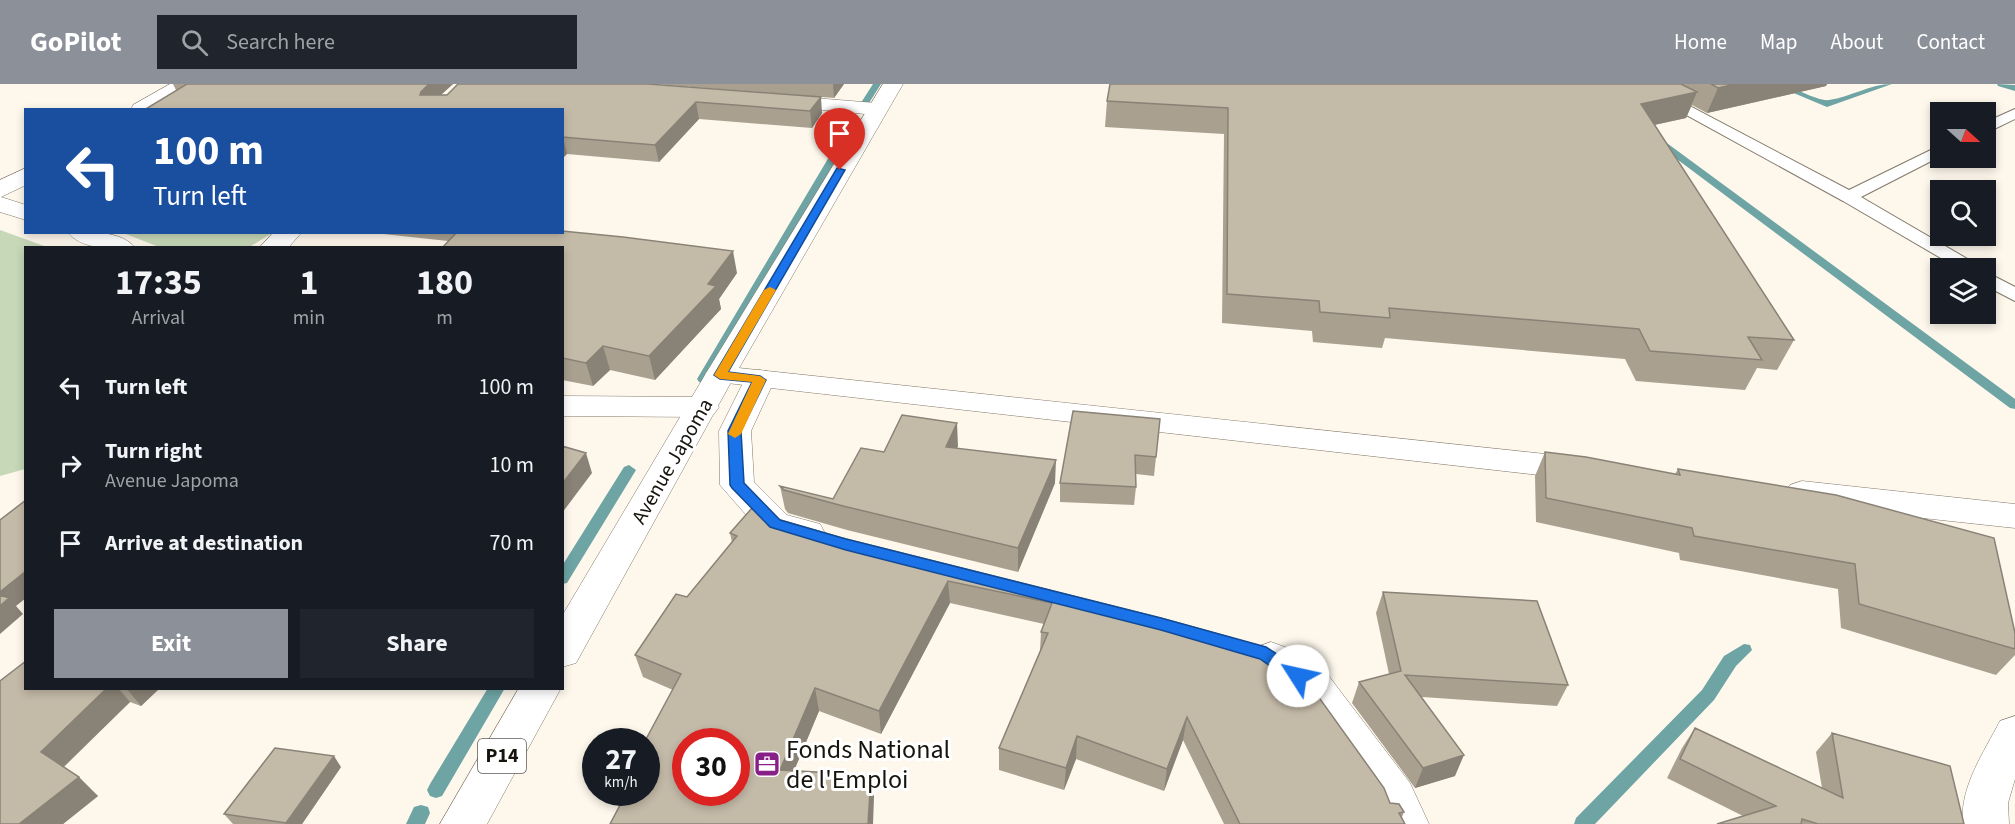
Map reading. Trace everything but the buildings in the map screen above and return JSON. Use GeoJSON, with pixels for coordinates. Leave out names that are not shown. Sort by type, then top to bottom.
{"type":"FeatureCollection","features":[{"type":"Feature","properties":{"kind":"street"},"geometry":{"type":"LineString","coordinates":[[144,108],[185,84]]}},
{"type":"Feature","properties":{"kind":"street","name":"Avenue Japoma"},"geometry":{"type":"LineString","coordinates":[[564,649],[720,375],[892,84]]}},
{"type":"Feature","properties":{"kind":"street"},"geometry":{"type":"LineString","coordinates":[[757,100],[876,109]]}},
{"type":"Feature","properties":{"kind":"street"},"geometry":{"type":"LineString","coordinates":[[0,190],[24,176]]}},
{"type":"Feature","properties":{"kind":"street"},"geometry":{"type":"LineString","coordinates":[[0,204],[24,212]]}},
{"type":"Feature","properties":{"kind":"street"},"geometry":{"type":"LineString","coordinates":[[85,234],[117,246]]}},
{"type":"Feature","properties":{"kind":"street"},"geometry":{"type":"LineString","coordinates":[[274,246],[288,234]]}},
{"type":"Feature","properties":{"kind":"street"},"geometry":{"type":"LineString","coordinates":[[720,375],[1618,473]]}},
{"type":"Feature","properties":{"kind":"street"},"geometry":{"type":"LineString","coordinates":[[760,380],[735,431],[737,485],[775,524],[836,542]]}},
{"type":"Feature","properties":{"kind":"street"},"geometry":{"type":"LineString","coordinates":[[564,406],[703,407]]}},
{"type":"Feature","properties":{"kind":"street"},"geometry":{"type":"LineString","coordinates":[[1773,490],[2014,518]]}},
{"type":"Feature","properties":{"kind":"street"},"geometry":{"type":"LineString","coordinates":[[1245,648],[1266,654],[1314,687],[1394,797],[1406,824]]}},
{"type":"Feature","properties":{"kind":"street","name":"P14"},"geometry":{"type":"LineString","coordinates":[[464,824],[540,690]]}},
{"type":"Feature","properties":{"kind":"street"},"geometry":{"type":"LineString","coordinates":[[1986,824],[1983,814],[1995,774],[2015,734]]}},
{"type":"Feature","properties":{"kind":"lane"},"geometry":{"type":"LineString","coordinates":[[1637,84],[1849,197],[1953,258]]}},
{"type":"Feature","properties":{"kind":"lane"},"geometry":{"type":"LineString","coordinates":[[1996,123],[2015,113]]}},
{"type":"Feature","properties":{"kind":"lane"},"geometry":{"type":"LineString","coordinates":[[1849,197],[1930,156]]}},
{"type":"Feature","properties":{"kind":"lane"},"geometry":{"type":"LineString","coordinates":[[1996,284],[2015,295]]}},
{"type":"Feature","properties":{"kind":"green space"},"geometry":{"type":"Polygon","coordinates":[[[0,230],[44,246],[24,246],[24,469],[0,476],[0,230]]]}},
{"type":"Feature","properties":{"kind":"green space"},"geometry":{"type":"Polygon","coordinates":[[[126,234],[270,234],[251,246],[156,246],[126,234]]]}},
{"type":"Feature","properties":{"kind":"waterway"},"geometry":{"type":"LineString","coordinates":[[861,109],[877,84]]}},
{"type":"Feature","properties":{"kind":"waterway"},"geometry":{"type":"LineString","coordinates":[[1776,84],[1827,104],[1888,84]]}},
{"type":"Feature","properties":{"kind":"waterway"},"geometry":{"type":"LineString","coordinates":[[2001,84],[2015,88]]}},
{"type":"Feature","properties":{"kind":"waterway"},"geometry":{"type":"LineString","coordinates":[[703,379],[855,120]]}},
{"type":"Feature","properties":{"kind":"waterway"},"geometry":{"type":"LineString","coordinates":[[1657,140],[2015,405]]}},
{"type":"Feature","properties":{"kind":"waterway"},"geometry":{"type":"LineString","coordinates":[[564,576],[629,470]]}},
{"type":"Feature","properties":{"kind":"waterway"},"geometry":{"type":"LineString","coordinates":[[1583,824],[1708,695],[1730,661],[1744,650]]}},
{"type":"Feature","properties":{"kind":"waterway"},"geometry":{"type":"LineString","coordinates":[[436,790],[496,690]]}},
{"type":"Feature","properties":{"kind":"waterway"},"geometry":{"type":"LineString","coordinates":[[415,824],[421,813]]}},
{"type":"Feature","properties":{"kind":"slow traffic"},"geometry":{"type":"LineString","coordinates":[[735,434],[760,380],[720,375],[770,290]]}},
{"type":"Feature","properties":{"kind":"place","name":"Fonds National de l'Emploi"},"geometry":{"type":"Point","coordinates":[767,764]}},
{"type":"Feature","properties":{"kind":"route"},"geometry":{"type":"LineString","coordinates":[[840,170],[720,375],[760,380],[735,431],[737,485],[775,524],[846,545],[1161,624],[1266,654],[1298,676]]}}]}
